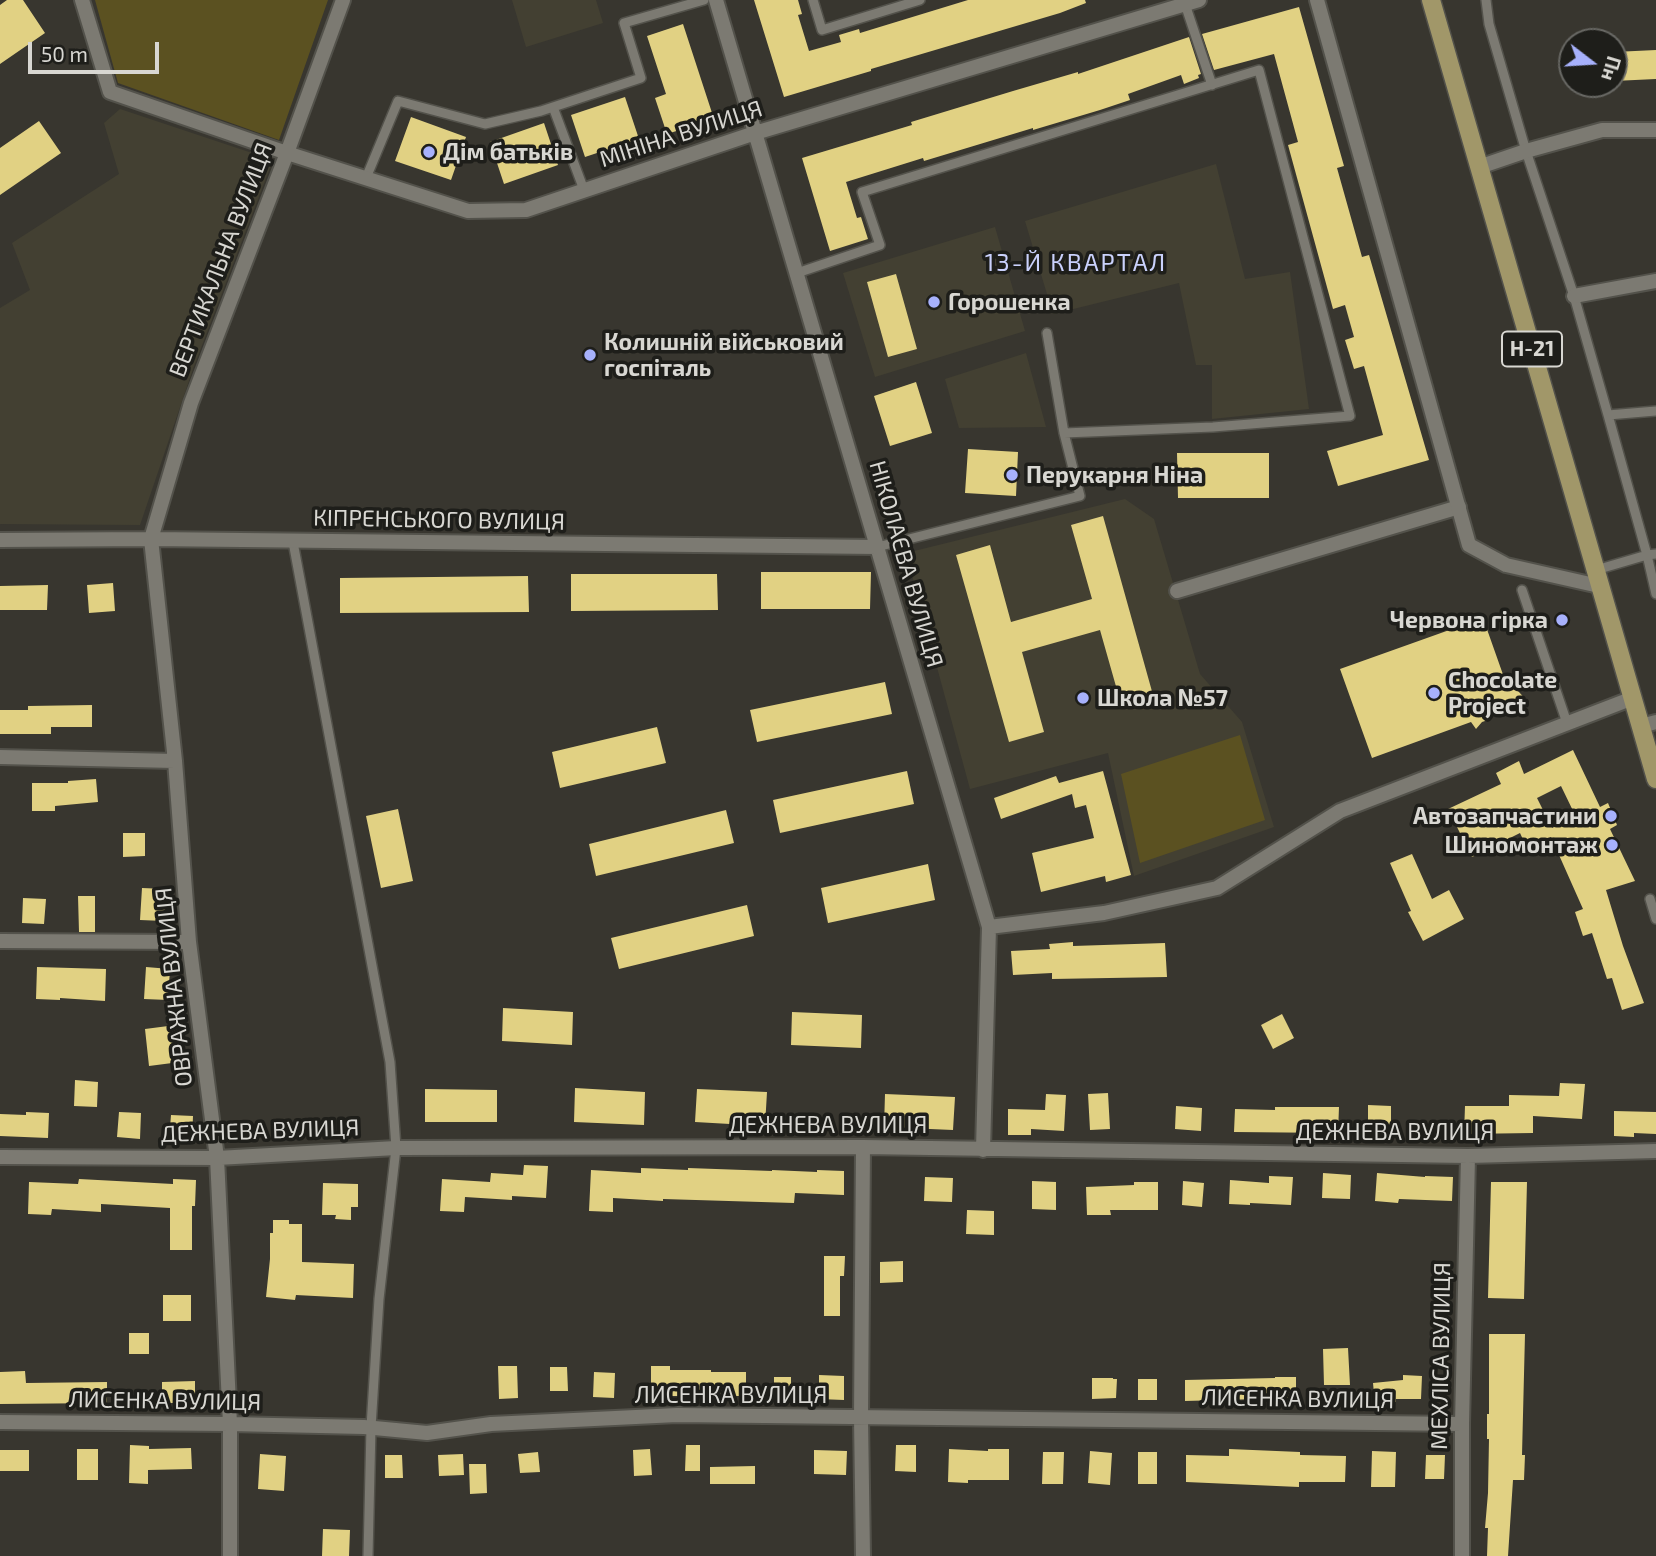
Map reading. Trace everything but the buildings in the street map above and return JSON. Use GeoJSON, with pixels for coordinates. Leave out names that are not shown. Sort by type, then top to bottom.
{"type":"FeatureCollection","features":[{"type":"Feature","properties":{"kind":"main road","name":"Н-21"},"geometry":{"type":"LineString","coordinates":[[1431,0],[1633,698],[1648,724],[1656,779]]}},
{"type":"Feature","properties":{"kind":"street","name":"МІНІНА ВУЛИЦЯ"},"geometry":{"type":"LineString","coordinates":[[82,0],[110,92],[468,211],[526,209],[755,132],[1192,2]]}},
{"type":"Feature","properties":{"kind":"street","name":"ВЕРТИКАЛЬНА ВУЛИЦЯ"},"geometry":{"type":"LineString","coordinates":[[151,539],[191,403],[343,0]]}},
{"type":"Feature","properties":{"kind":"street","name":"НІКОЛАЄВА ВУЛИЦЯ"},"geometry":{"type":"LineString","coordinates":[[716,0],[989,927],[983,1150]]}},
{"type":"Feature","properties":{"kind":"street"},"geometry":{"type":"LineString","coordinates":[[1317,0],[1469,545],[1506,565],[1598,578]]}},
{"type":"Feature","properties":{"kind":"street"},"geometry":{"type":"LineString","coordinates":[[1479,167],[1602,130],[1656,130]]}},
{"type":"Feature","properties":{"kind":"street"},"geometry":{"type":"LineString","coordinates":[[1574,296],[1656,281]]}},
{"type":"Feature","properties":{"kind":"street"},"geometry":{"type":"LineString","coordinates":[[1177,591],[1459,508]]}},
{"type":"Feature","properties":{"kind":"street","name":"КІПРЕНСЬКОГО ВУЛИЦЯ"},"geometry":{"type":"LineString","coordinates":[[0,540],[151,539],[877,547]]}},
{"type":"Feature","properties":{"kind":"street","name":"ОВРАЖНА ВУЛИЦЯ"},"geometry":{"type":"LineString","coordinates":[[151,539],[176,761],[189,942],[217,1158],[230,1424],[230,1556]]}},
{"type":"Feature","properties":{"kind":"street"},"geometry":{"type":"LineString","coordinates":[[989,927],[1104,913],[1217,888],[1340,811],[1633,698]]}},
{"type":"Feature","properties":{"kind":"street"},"geometry":{"type":"LineString","coordinates":[[0,757],[176,761]]}},
{"type":"Feature","properties":{"kind":"street"},"geometry":{"type":"LineString","coordinates":[[0,940],[189,942]]}},
{"type":"Feature","properties":{"kind":"street"},"geometry":{"type":"LineString","coordinates":[[863,1147],[863,1556]]}},
{"type":"Feature","properties":{"kind":"street","name":"ДЕЖНЕВА ВУЛИЦЯ"},"geometry":{"type":"LineString","coordinates":[[0,1157],[217,1158],[396,1148],[863,1147],[1468,1156],[1656,1151]]}},
{"type":"Feature","properties":{"kind":"street","name":"МЕХЛІСА ВУЛИЦЯ"},"geometry":{"type":"LineString","coordinates":[[1462,1556],[1468,1156]]}},
{"type":"Feature","properties":{"kind":"street","name":"ЛИСЕНКА ВУЛИЦЯ"},"geometry":{"type":"LineString","coordinates":[[0,1422],[371,1427],[427,1433],[491,1424],[677,1415],[1462,1424]]}},
{"type":"Feature","properties":{"kind":"lane"},"geometry":{"type":"LineString","coordinates":[[366,178],[398,101],[485,124],[554,107],[641,78],[624,23],[704,0]]}},
{"type":"Feature","properties":{"kind":"lane"},"geometry":{"type":"LineString","coordinates":[[813,0],[822,30],[920,0]]}},
{"type":"Feature","properties":{"kind":"lane"},"geometry":{"type":"LineString","coordinates":[[1486,0],[1489,24],[1526,151],[1574,296],[1651,554],[1656,594]]}},
{"type":"Feature","properties":{"kind":"lane"},"geometry":{"type":"LineString","coordinates":[[1192,2],[1212,85]]}},
{"type":"Feature","properties":{"kind":"lane"},"geometry":{"type":"LineString","coordinates":[[797,273],[880,245],[862,192],[1259,70],[1350,416],[1213,427],[1064,433]]}},
{"type":"Feature","properties":{"kind":"lane"},"geometry":{"type":"LineString","coordinates":[[554,107],[583,190]]}},
{"type":"Feature","properties":{"kind":"lane"},"geometry":{"type":"LineString","coordinates":[[877,547],[1080,496],[1064,433],[1047,332]]}},
{"type":"Feature","properties":{"kind":"lane"},"geometry":{"type":"LineString","coordinates":[[1608,415],[1656,411]]}},
{"type":"Feature","properties":{"kind":"lane"},"geometry":{"type":"LineString","coordinates":[[293,541],[390,1062],[396,1148],[379,1299],[371,1427],[368,1556]]}},
{"type":"Feature","properties":{"kind":"lane"},"geometry":{"type":"LineString","coordinates":[[1598,578],[1651,554]]}},
{"type":"Feature","properties":{"kind":"lane"},"geometry":{"type":"LineString","coordinates":[[1522,590],[1567,723]]}},
{"type":"Feature","properties":{"kind":"lane"},"geometry":{"type":"LineString","coordinates":[[1650,899],[1656,919]]}},
{"type":"Feature","properties":{"kind":"shaded area"},"geometry":{"type":"Polygon","coordinates":[[[95,0],[328,0],[279,140],[118,83],[95,0]]]}},
{"type":"Feature","properties":{"kind":"shaded area"},"geometry":{"type":"Polygon","coordinates":[[[512,0],[596,0],[603,23],[526,47],[512,0]]]}},
{"type":"Feature","properties":{"kind":"shaded area"},"geometry":{"type":"Polygon","coordinates":[[[120,109],[273,160],[193,369],[140,525],[0,524],[0,308],[30,290],[12,243],[119,174],[104,123],[120,109]]]}},
{"type":"Feature","properties":{"kind":"shaded area"},"geometry":{"type":"Polygon","coordinates":[[[1216,164],[1245,279],[1290,272],[1309,409],[1212,419],[1212,365],[1196,365],[1179,283],[1053,314],[1025,221],[1216,164]]]}},
{"type":"Feature","properties":{"kind":"shaded area","name":"Горошенка"},"geometry":{"type":"Polygon","coordinates":[[[995,227],[1025,331],[875,377],[843,273],[995,227]]]}},
{"type":"Feature","properties":{"kind":"shaded area"},"geometry":{"type":"Polygon","coordinates":[[[1026,353],[1046,427],[959,428],[945,379],[1026,353]]]}},
{"type":"Feature","properties":{"kind":"shaded area","name":"Школа №57"},"geometry":{"type":"Polygon","coordinates":[[[1125,499],[1154,519],[1200,674],[1242,722],[1274,827],[1134,876],[1108,753],[970,789],[906,553],[1125,499]]]}},
{"type":"Feature","properties":{"kind":"shaded area"},"geometry":{"type":"Polygon","coordinates":[[[1240,735],[1265,820],[1140,863],[1121,774],[1240,735]]]}},
{"type":"Feature","properties":{"kind":"place","name":"Дім батьків"},"geometry":{"type":"Point","coordinates":[429,152]}},
{"type":"Feature","properties":{"kind":"place","name":"Горошенка"},"geometry":{"type":"Point","coordinates":[934,302]}},
{"type":"Feature","properties":{"kind":"place","name":"Колишній військовий госпіталь"},"geometry":{"type":"Point","coordinates":[590,355]}},
{"type":"Feature","properties":{"kind":"place","name":"Перукарня Ніна"},"geometry":{"type":"Point","coordinates":[1012,475]}},
{"type":"Feature","properties":{"kind":"place","name":"Червона гірка"},"geometry":{"type":"Point","coordinates":[1562,620]}},
{"type":"Feature","properties":{"kind":"place","name":"Chocolate Project"},"geometry":{"type":"Point","coordinates":[1434,693]}},
{"type":"Feature","properties":{"kind":"place","name":"Школа №57"},"geometry":{"type":"Point","coordinates":[1083,698]}},
{"type":"Feature","properties":{"kind":"place","name":"Автозапчастини"},"geometry":{"type":"Point","coordinates":[1611,816]}},
{"type":"Feature","properties":{"kind":"place","name":"Шиномонтаж"},"geometry":{"type":"Point","coordinates":[1612,845]}},
{"type":"Feature","properties":{"kind":"district","name":"13-Й КВАРТАЛ"},"geometry":{"type":"Point","coordinates":[1076,263]}}]}
